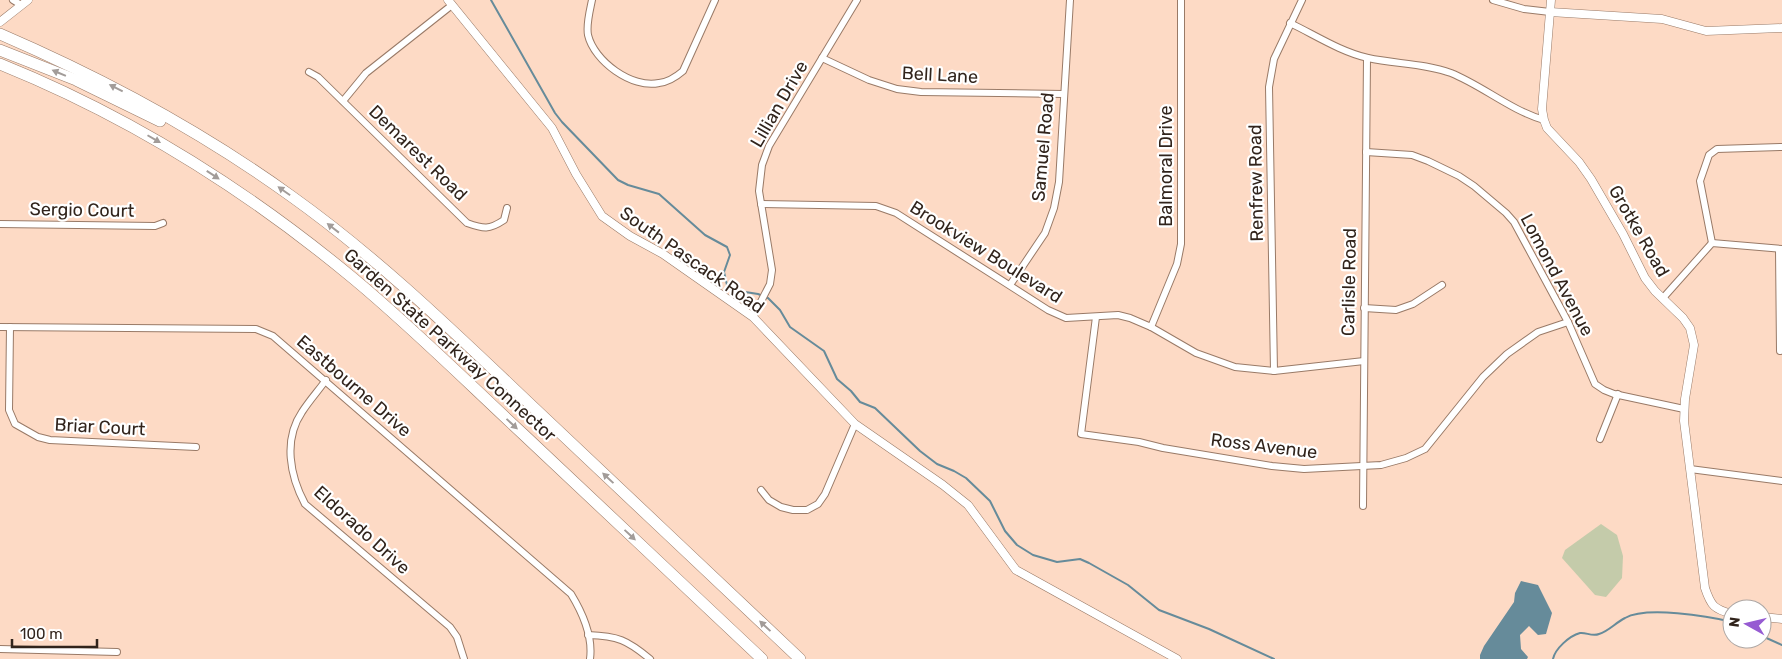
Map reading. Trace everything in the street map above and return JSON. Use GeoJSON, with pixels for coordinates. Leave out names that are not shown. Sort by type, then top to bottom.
{"type":"FeatureCollection","features":[{"type":"Feature","properties":{"kind":"highway"},"geometry":{"type":"LineString","coordinates":[[0,34],[127,94],[189,129],[263,176]]}},
{"type":"Feature","properties":{"kind":"highway"},"geometry":{"type":"LineString","coordinates":[[0,50],[104,93],[263,176]]}},
{"type":"Feature","properties":{"kind":"highway","name":"Garden State Parkway Connector"},"geometry":{"type":"LineString","coordinates":[[0,64],[84,101],[164,144],[239,193],[317,250],[402,321],[762,659]]}},
{"type":"Feature","properties":{"kind":"highway","name":"Garden State Parkway Connector"},"geometry":{"type":"LineString","coordinates":[[263,176],[336,230],[422,302],[800,659]]}},
{"type":"Feature","properties":{"kind":"street"},"geometry":{"type":"LineString","coordinates":[[13,0],[21,6]]}},
{"type":"Feature","properties":{"kind":"street"},"geometry":{"type":"LineString","coordinates":[[2,21],[28,0]]}},
{"type":"Feature","properties":{"kind":"street"},"geometry":{"type":"LineString","coordinates":[[592,0],[588,32],[591,45],[611,69],[649,84],[660,83],[674,78],[683,70],[715,0]]}},
{"type":"Feature","properties":{"kind":"street","name":"Lillian Drive"},"geometry":{"type":"LineString","coordinates":[[753,317],[770,284],[772,270],[759,191],[762,165],[769,146],[857,0]]}},
{"type":"Feature","properties":{"kind":"street","name":"Samuel Road"},"geometry":{"type":"LineString","coordinates":[[1010,285],[1045,233],[1054,208],[1058,182],[1070,0]]}},
{"type":"Feature","properties":{"kind":"street","name":"Balmoral Drive"},"geometry":{"type":"LineString","coordinates":[[1151,327],[1176,264],[1181,244],[1181,0]]}},
{"type":"Feature","properties":{"kind":"street","name":"Renfrew Road"},"geometry":{"type":"LineString","coordinates":[[1274,371],[1269,88],[1274,59],[1302,0]]}},
{"type":"Feature","properties":{"kind":"street"},"geometry":{"type":"LineString","coordinates":[[1493,0],[1524,9],[1550,12],[1662,19],[1706,31],[1782,28]]}},
{"type":"Feature","properties":{"kind":"street"},"geometry":{"type":"LineString","coordinates":[[1290,23],[1367,58],[1418,65],[1451,73],[1529,116],[1544,120],[1542,109],[1551,0]]}},
{"type":"Feature","properties":{"kind":"street"},"geometry":{"type":"LineString","coordinates":[[342,101],[366,73],[450,2]]}},
{"type":"Feature","properties":{"kind":"street","name":"South Pascack Road"},"geometry":{"type":"LineString","coordinates":[[450,2],[552,128],[576,174],[602,216],[630,236],[663,254],[753,317],[855,424],[943,485],[968,506],[1016,570],[1178,659]]}},
{"type":"Feature","properties":{"kind":"street","name":"Bell Lane"},"geometry":{"type":"LineString","coordinates":[[822,58],[869,80],[896,89],[921,92],[1063,94]]}},
{"type":"Feature","properties":{"kind":"street","name":"Carlisle Road"},"geometry":{"type":"LineString","coordinates":[[1362,506],[1367,58]]}},
{"type":"Feature","properties":{"kind":"street","name":"Demarest Road"},"geometry":{"type":"LineString","coordinates":[[308,72],[318,77],[467,223],[479,227],[492,228],[504,220],[507,208]]}},
{"type":"Feature","properties":{"kind":"street","name":"Grotke Road"},"geometry":{"type":"LineString","coordinates":[[1544,120],[1547,128],[1579,162],[1591,179],[1623,234],[1645,278],[1683,318],[1693,336],[1693,356],[1684,409],[1690,469],[1705,588],[1710,602],[1716,609],[1722,611]]}},
{"type":"Feature","properties":{"kind":"street"},"geometry":{"type":"LineString","coordinates":[[1712,243],[1700,181],[1709,155],[1717,149],[1782,147]]}},
{"type":"Feature","properties":{"kind":"street","name":"Lomond Avenue"},"geometry":{"type":"LineString","coordinates":[[1366,152],[1412,155],[1459,176],[1490,199],[1514,222],[1568,322],[1596,384],[1604,390],[1618,394],[1684,409]]}},
{"type":"Feature","properties":{"kind":"street","name":"Brookview Boulevard"},"geometry":{"type":"LineString","coordinates":[[761,204],[876,206],[896,213],[1048,310],[1066,318],[1118,315],[1151,327],[1196,354],[1235,367],[1274,371],[1364,361]]}},
{"type":"Feature","properties":{"kind":"street","name":"Sergio Court"},"geometry":{"type":"LineString","coordinates":[[0,224],[155,226],[163,222]]}},
{"type":"Feature","properties":{"kind":"street"},"geometry":{"type":"LineString","coordinates":[[1663,298],[1712,243]]}},
{"type":"Feature","properties":{"kind":"street"},"geometry":{"type":"LineString","coordinates":[[1712,243],[1780,249],[1780,351]]}},
{"type":"Feature","properties":{"kind":"street"},"geometry":{"type":"LineString","coordinates":[[1364,308],[1396,310],[1413,304],[1442,285]]}},
{"type":"Feature","properties":{"kind":"street","name":"Ross Avenue"},"geometry":{"type":"LineString","coordinates":[[1096,317],[1081,434],[1139,442],[1163,448],[1272,466],[1304,469],[1381,465],[1406,458],[1425,448],[1483,377],[1507,354],[1538,332],[1568,322]]}},
{"type":"Feature","properties":{"kind":"street","name":"Eastbourne Drive"},"geometry":{"type":"LineString","coordinates":[[0,327],[256,329],[273,336],[571,594],[578,606],[588,636],[590,659]]}},
{"type":"Feature","properties":{"kind":"street","name":"Briar Court"},"geometry":{"type":"LineString","coordinates":[[10,327],[9,410],[15,424],[24,430],[38,437],[50,440],[196,447]]}},
{"type":"Feature","properties":{"kind":"street","name":"Eldorado Drive"},"geometry":{"type":"LineString","coordinates":[[326,380],[301,413],[293,432],[291,466],[300,494],[305,504],[450,627],[457,637],[464,659]]}},
{"type":"Feature","properties":{"kind":"street"},"geometry":{"type":"LineString","coordinates":[[1600,439],[1618,394]]}},
{"type":"Feature","properties":{"kind":"street"},"geometry":{"type":"LineString","coordinates":[[761,490],[769,500],[781,507],[807,510],[818,504],[825,494],[855,424]]}},
{"type":"Feature","properties":{"kind":"street"},"geometry":{"type":"LineString","coordinates":[[1690,469],[1782,481]]}},
{"type":"Feature","properties":{"kind":"street"},"geometry":{"type":"LineString","coordinates":[[588,636],[605,636],[625,640],[650,659]]}},
{"type":"Feature","properties":{"kind":"street"},"geometry":{"type":"LineString","coordinates":[[0,649],[117,652]]}},
{"type":"Feature","properties":{"kind":"green space"},"geometry":{"type":"Polygon","coordinates":[[[1601,524],[1617,535],[1623,556],[1622,578],[1606,597],[1595,595],[1562,558],[1565,550],[1601,524]]]}},
{"type":"Feature","properties":{"kind":"water"},"geometry":{"type":"Polygon","coordinates":[[[1521,581],[1538,585],[1552,613],[1546,634],[1538,635],[1529,626],[1520,635],[1521,649],[1528,657],[1527,659],[1480,659],[1484,646],[1514,602],[1515,593],[1521,581]]]}},
{"type":"Feature","properties":{"kind":"waterway"},"geometry":{"type":"LineString","coordinates":[[491,0],[555,113],[562,122],[618,180],[628,185],[659,194],[705,235],[727,247],[730,255],[724,272],[727,285],[739,291],[758,294],[768,298],[780,310],[790,327],[824,351],[837,379],[860,402],[875,408],[920,451],[937,464],[966,478],[990,501],[1005,531],[1017,545],[1033,555],[1057,562],[1080,559],[1128,585],[1159,610],[1209,629],[1274,659]]}},
{"type":"Feature","properties":{"kind":"waterway"},"geometry":{"type":"LineString","coordinates":[[1553,659],[1560,647],[1571,637],[1580,633],[1599,634],[1635,614],[1677,613],[1722,620]]}},
{"type":"Feature","properties":{"kind":"waterway"},"geometry":{"type":"LineString","coordinates":[[1772,640],[1782,645]]}}]}
